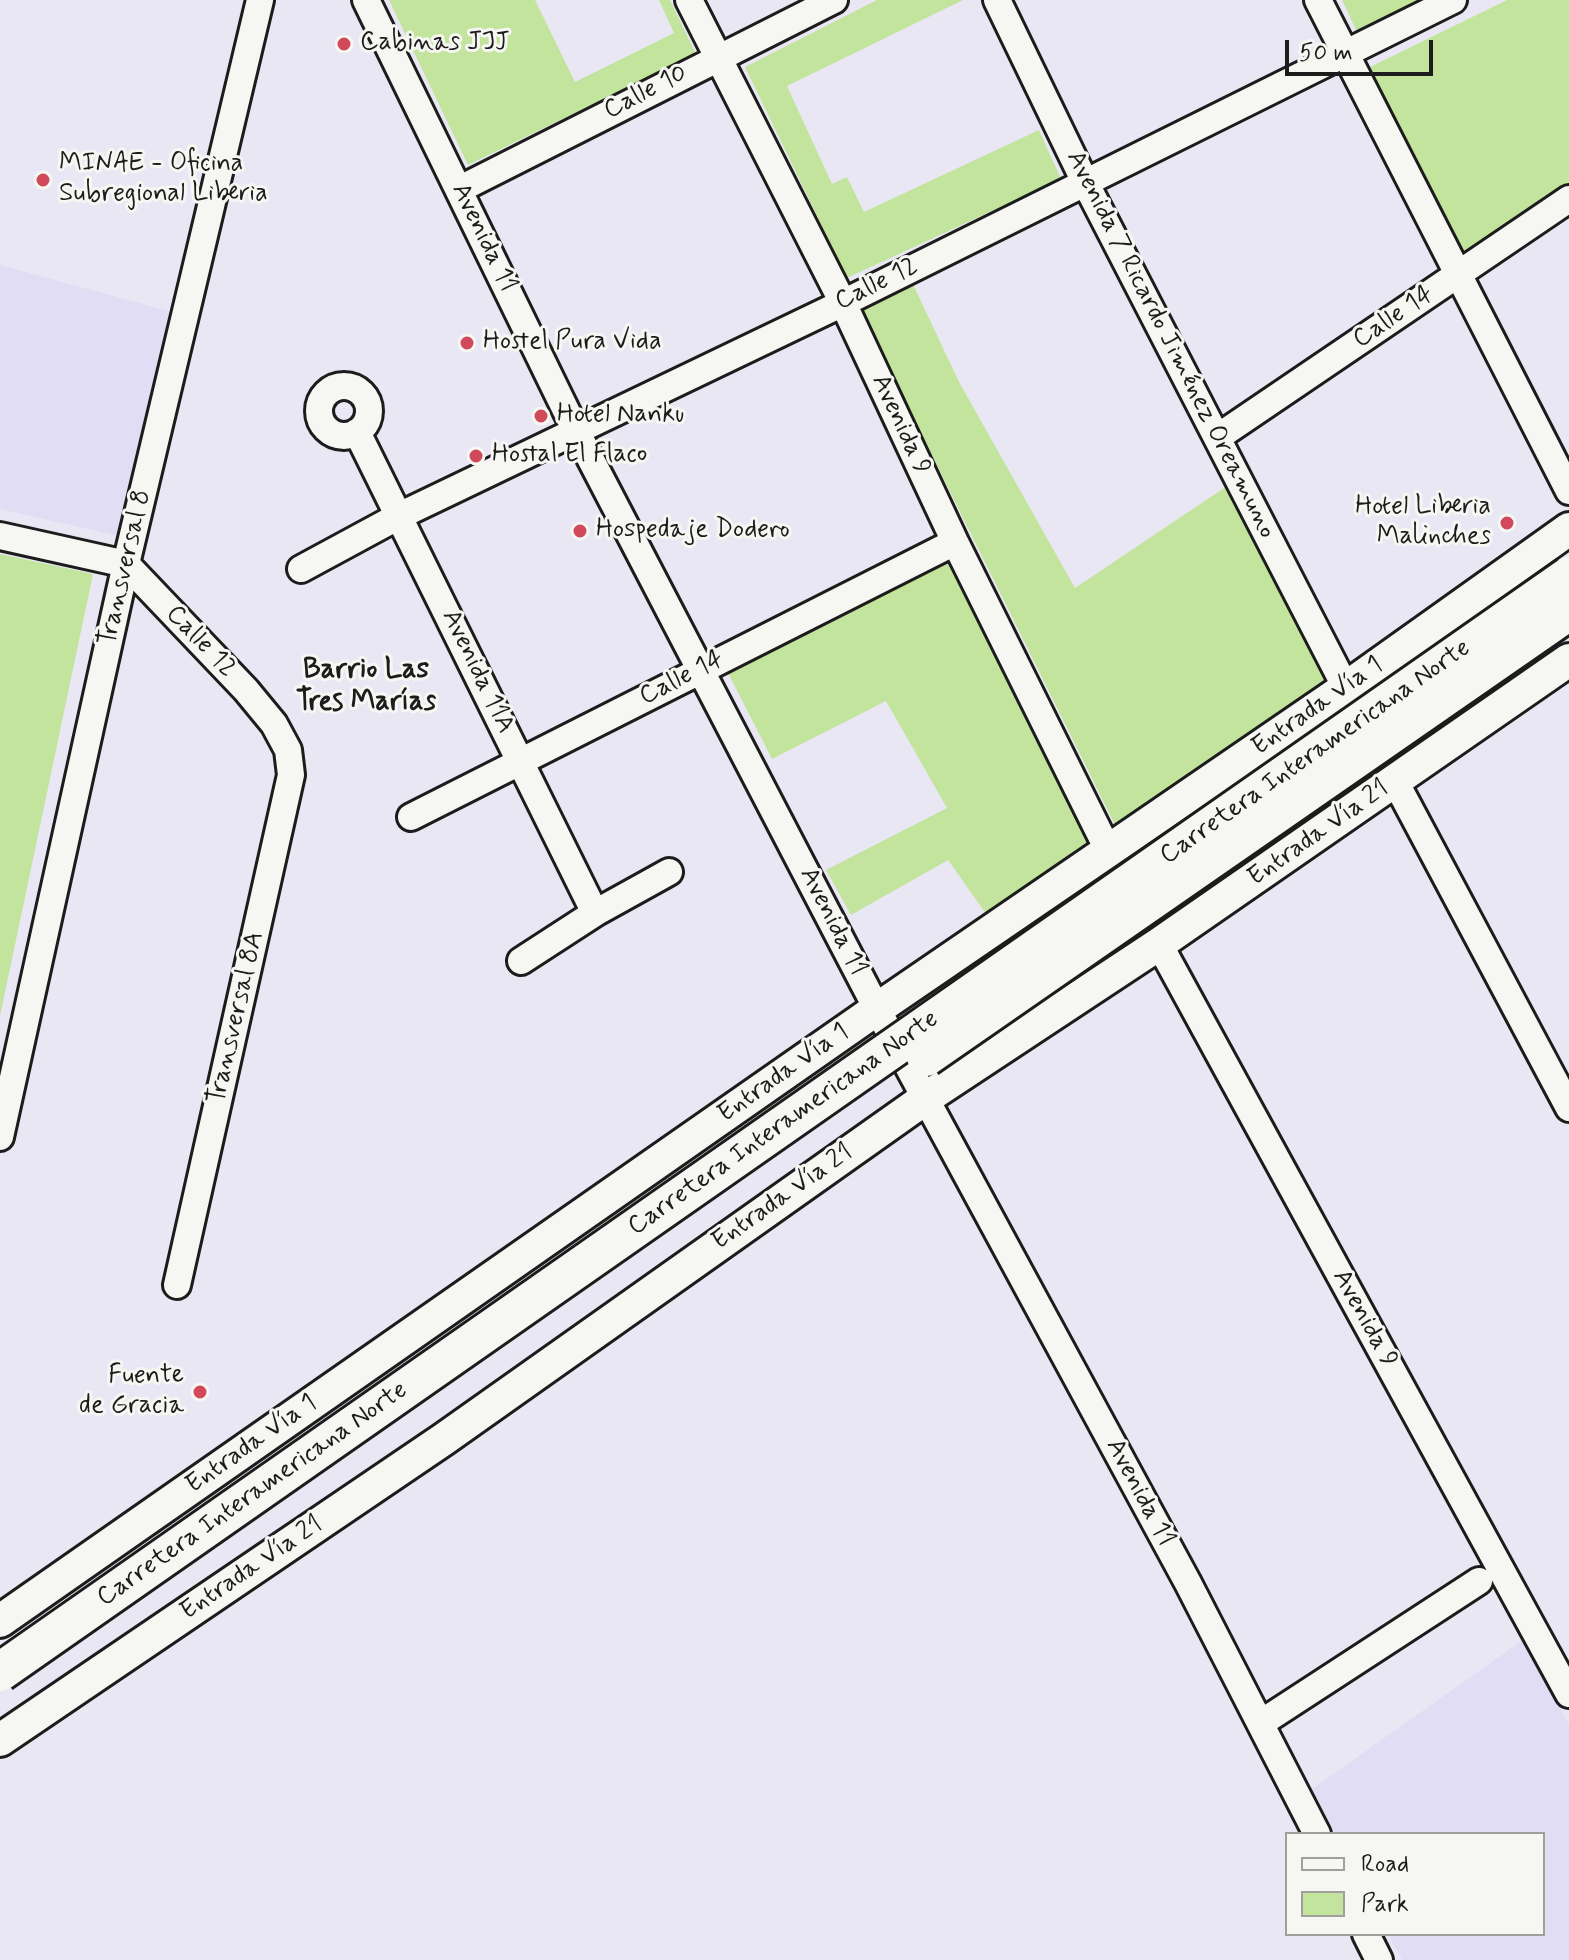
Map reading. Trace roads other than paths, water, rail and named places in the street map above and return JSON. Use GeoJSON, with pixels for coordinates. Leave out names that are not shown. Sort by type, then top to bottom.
{"type":"FeatureCollection","features":[{"type":"Feature","properties":{"kind":"highway","name":"Carretera Interamericana Norte"},"geometry":{"type":"LineString","coordinates":[[0,1672],[1569,576]]}},
{"type":"Feature","properties":{"kind":"highway","name":"Carretera Interamericana Norte"},"geometry":{"type":"LineString","coordinates":[[0,1700],[1569,611]]}},
{"type":"Feature","properties":{"kind":"main road","name":"Entrada Vía 1"},"geometry":{"type":"LineString","coordinates":[[0,1621],[877,1009],[1346,688],[1569,529]]}},
{"type":"Feature","properties":{"kind":"main road","name":"Entrada Vía 21"},"geometry":{"type":"LineString","coordinates":[[0,1740],[444,1439],[926,1098],[1159,944],[1569,660]]}},
{"type":"Feature","properties":{"kind":"street","name":"Transversal 8"},"geometry":{"type":"LineString","coordinates":[[0,1137],[126,564],[260,0]]}},
{"type":"Feature","properties":{"kind":"street","name":"Avenida 11"},"geometry":{"type":"LineString","coordinates":[[366,0],[575,429],[877,1009],[1261,1723],[1316,1832]]}},
{"type":"Feature","properties":{"kind":"street","name":"Avenida 9"},"geometry":{"type":"LineString","coordinates":[[689,0],[843,303],[955,542],[1108,850]]}},
{"type":"Feature","properties":{"kind":"street","name":"Calle 10"},"geometry":{"type":"LineString","coordinates":[[460,189],[834,0]]}},
{"type":"Feature","properties":{"kind":"street","name":"Avenida 7 Ricardo Jiménez Oreamuno"},"geometry":{"type":"LineString","coordinates":[[997,0],[1085,182],[1346,688]]}},
{"type":"Feature","properties":{"kind":"street"},"geometry":{"type":"LineString","coordinates":[[1318,0],[1569,491]]}},
{"type":"Feature","properties":{"kind":"street","name":"Calle 12"},"geometry":{"type":"LineString","coordinates":[[301,569],[399,516],[575,429],[843,303],[1453,0]]}},
{"type":"Feature","properties":{"kind":"street","name":"Calle 14"},"geometry":{"type":"LineString","coordinates":[[1218,437],[1569,199]]}},
{"type":"Feature","properties":{"kind":"street","name":"Avenida 11A"},"geometry":{"type":"LineString","coordinates":[[357,432],[595,913]]}},
{"type":"Feature","properties":{"kind":"street"},"geometry":{"type":"LineString","coordinates":[[0,536],[126,564]]}},
{"type":"Feature","properties":{"kind":"street","name":"Calle 14"},"geometry":{"type":"LineString","coordinates":[[411,817],[955,542]]}},
{"type":"Feature","properties":{"kind":"street","name":"Calle 12"},"geometry":{"type":"LineString","coordinates":[[126,564],[246,690],[274,724],[288,750]]}},
{"type":"Feature","properties":{"kind":"street","name":"Transversal 8A"},"geometry":{"type":"LineString","coordinates":[[177,1285],[291,775],[288,750]]}},
{"type":"Feature","properties":{"kind":"street"},"geometry":{"type":"LineString","coordinates":[[1395,781],[1569,1108]]}},
{"type":"Feature","properties":{"kind":"street"},"geometry":{"type":"LineString","coordinates":[[521,961],[595,913],[669,872]]}},
{"type":"Feature","properties":{"kind":"street","name":"Avenida 9"},"geometry":{"type":"LineString","coordinates":[[1159,944],[1569,1694]]}},
{"type":"Feature","properties":{"kind":"street"},"geometry":{"type":"LineString","coordinates":[[1261,1723],[1479,1581]]}},
{"type":"Feature","properties":{"kind":"street"},"geometry":{"type":"LineString","coordinates":[[1367,1936],[1379,1960]]}},
{"type":"Feature","properties":{"kind":"place","name":"Cabinas JJJ"},"geometry":{"type":"Point","coordinates":[344,44]}},
{"type":"Feature","properties":{"kind":"place","name":"MINAE - Oficina Subregional Liberia"},"geometry":{"type":"Point","coordinates":[43,180]}},
{"type":"Feature","properties":{"kind":"place","name":"Hostel Pura Vida"},"geometry":{"type":"Point","coordinates":[467,343]}},
{"type":"Feature","properties":{"kind":"place","name":"Hotel Nanku"},"geometry":{"type":"Point","coordinates":[541,416]}},
{"type":"Feature","properties":{"kind":"place","name":"Hostal El Flaco"},"geometry":{"type":"Point","coordinates":[476,456]}},
{"type":"Feature","properties":{"kind":"place","name":"Hotel Liberia Malinches"},"geometry":{"type":"Point","coordinates":[1507,523]}},
{"type":"Feature","properties":{"kind":"place","name":"Hospedaje Dodero"},"geometry":{"type":"Point","coordinates":[580,531]}},
{"type":"Feature","properties":{"kind":"place","name":"Fuente de Gracia"},"geometry":{"type":"Point","coordinates":[200,1392]}},
{"type":"Feature","properties":{"kind":"district","name":"Barrio Las Tres Marías"},"geometry":{"type":"Point","coordinates":[366,687]}}]}
